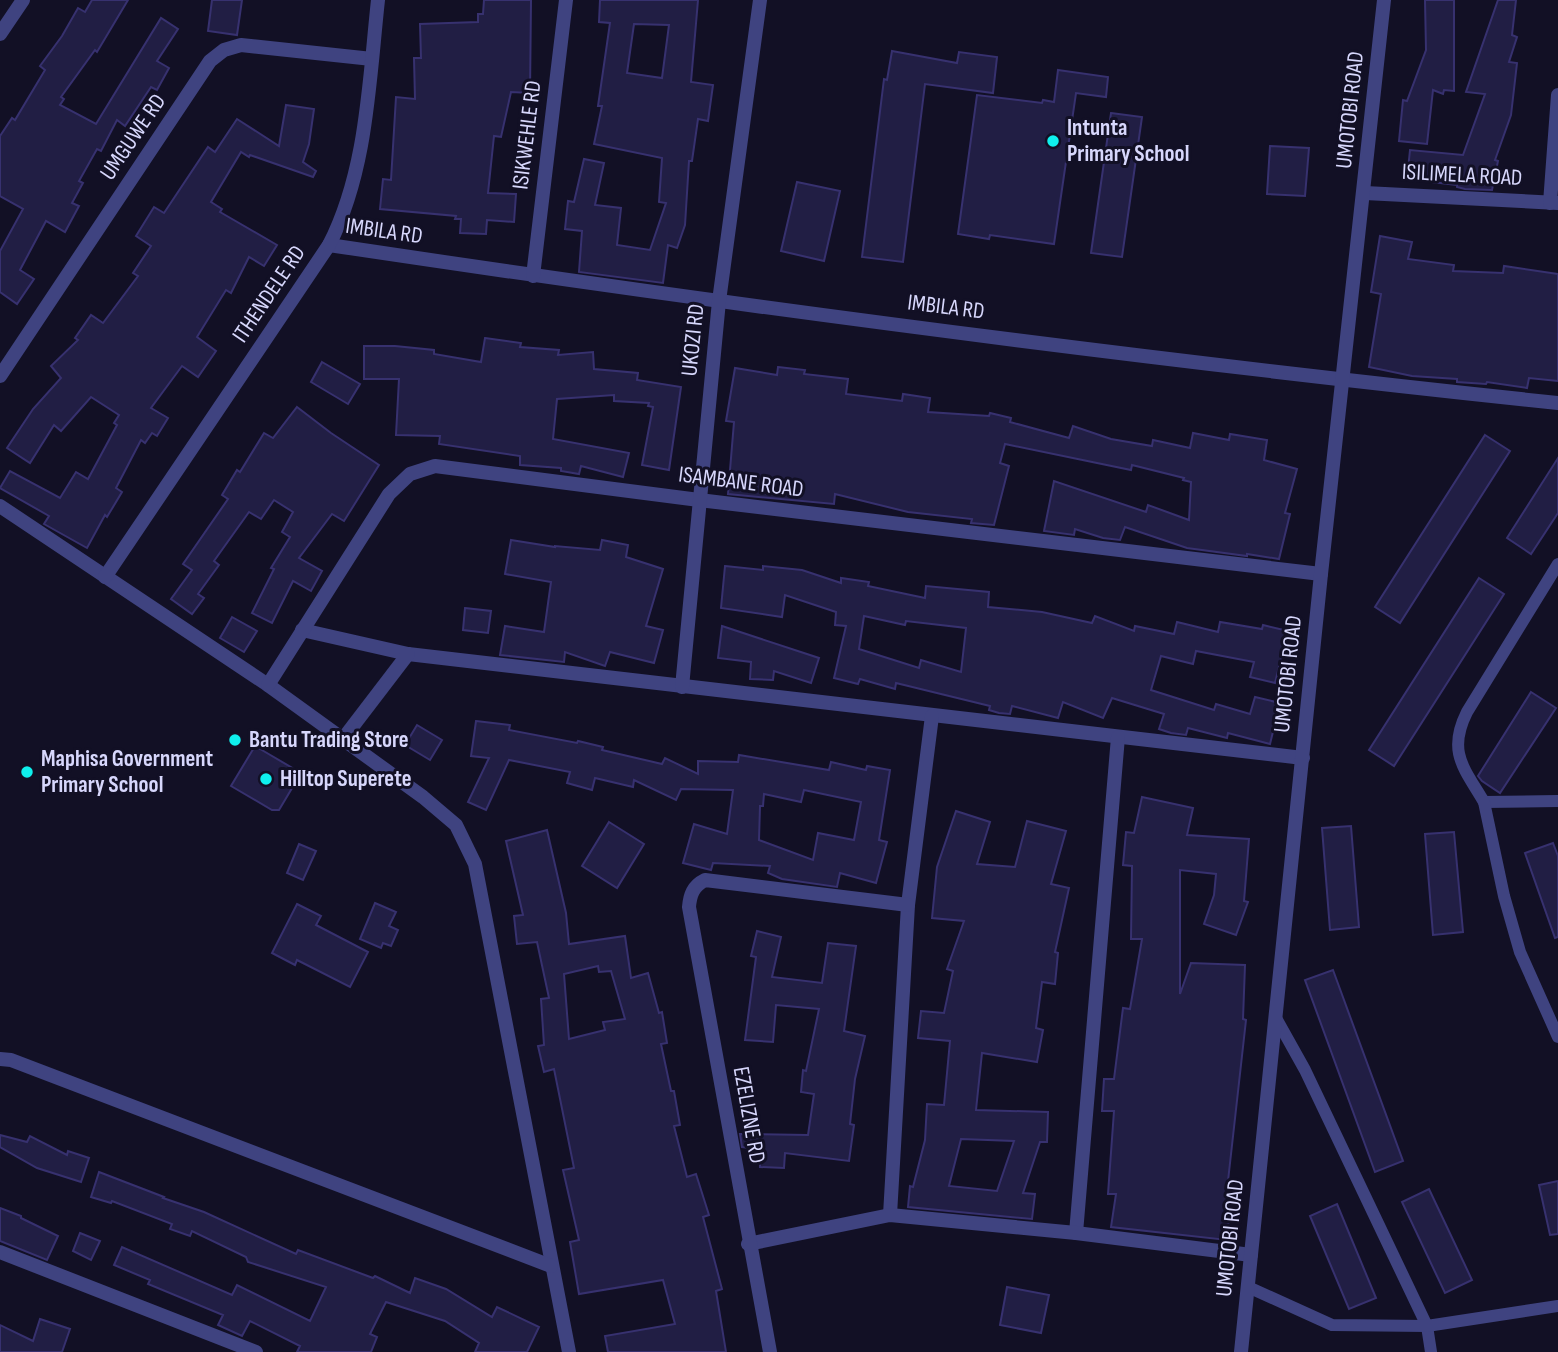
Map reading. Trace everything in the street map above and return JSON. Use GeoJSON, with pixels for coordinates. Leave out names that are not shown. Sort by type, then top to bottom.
{"type":"FeatureCollection","features":[{"type":"Feature","properties":{"kind":"street"},"geometry":{"type":"LineString","coordinates":[[0,34],[23,0]]}},
{"type":"Feature","properties":{"kind":"street","name":"ITHENDELE RD"},"geometry":{"type":"LineString","coordinates":[[105,577],[329,246],[343,218],[358,162],[378,0]]}},
{"type":"Feature","properties":{"kind":"street","name":"ISIKWEHLE RD"},"geometry":{"type":"LineString","coordinates":[[533,276],[566,0]]}},
{"type":"Feature","properties":{"kind":"street","name":"UKOZI RD"},"geometry":{"type":"LineString","coordinates":[[682,687],[719,301],[760,0]]}},
{"type":"Feature","properties":{"kind":"street","name":"UMOTOBI ROAD"},"geometry":{"type":"LineString","coordinates":[[1241,1352],[1321,575],[1384,0]]}},
{"type":"Feature","properties":{"kind":"street","name":"UMGUWE RD"},"geometry":{"type":"LineString","coordinates":[[0,376],[210,61],[224,50],[241,45],[372,59]]}},
{"type":"Feature","properties":{"kind":"street"},"geometry":{"type":"LineString","coordinates":[[1554,203],[1558,95]]}},
{"type":"Feature","properties":{"kind":"street","name":"ISILIMELA ROAD"},"geometry":{"type":"LineString","coordinates":[[1364,193],[1554,203]]}},
{"type":"Feature","properties":{"kind":"street","name":"IMBILA RD"},"geometry":{"type":"LineString","coordinates":[[329,246],[719,301],[1344,381],[1558,403]]}},
{"type":"Feature","properties":{"kind":"street","name":"ISAMBANE ROAD"},"geometry":{"type":"LineString","coordinates":[[268,685],[388,494],[410,474],[435,466],[1321,575]]}},
{"type":"Feature","properties":{"kind":"street"},"geometry":{"type":"LineString","coordinates":[[0,506],[268,685],[423,797],[456,825],[475,864],[569,1352]]}},
{"type":"Feature","properties":{"kind":"street"},"geometry":{"type":"LineString","coordinates":[[302,630],[408,654],[1303,758]]}},
{"type":"Feature","properties":{"kind":"street"},"geometry":{"type":"LineString","coordinates":[[343,739],[408,654]]}},
{"type":"Feature","properties":{"kind":"street"},"geometry":{"type":"LineString","coordinates":[[890,1215],[908,905],[932,716]]}},
{"type":"Feature","properties":{"kind":"street"},"geometry":{"type":"LineString","coordinates":[[1076,1233],[1118,737]]}},
{"type":"Feature","properties":{"kind":"street","name":"EZELIZNE RD"},"geometry":{"type":"LineString","coordinates":[[770,1352],[748,1244],[689,907],[690,898],[695,887],[705,880],[908,905]]}},
{"type":"Feature","properties":{"kind":"street"},"geometry":{"type":"LineString","coordinates":[[0,1059],[11,1060],[551,1266]]}},
{"type":"Feature","properties":{"kind":"street"},"geometry":{"type":"LineString","coordinates":[[748,1244],[890,1215],[1076,1233],[1251,1255]]}},
{"type":"Feature","properties":{"kind":"street"},"geometry":{"type":"LineString","coordinates":[[0,1252],[256,1352]]}},
{"type":"Feature","properties":{"kind":"lane"},"geometry":{"type":"LineString","coordinates":[[1558,564],[1461,725],[1457,739],[1461,763],[1484,802],[1504,896],[1520,951],[1558,1037]]}},
{"type":"Feature","properties":{"kind":"lane"},"geometry":{"type":"LineString","coordinates":[[1484,802],[1558,801]]}},
{"type":"Feature","properties":{"kind":"lane"},"geometry":{"type":"LineString","coordinates":[[1276,1018],[1305,1070],[1427,1326],[1430,1352]]}},
{"type":"Feature","properties":{"kind":"lane"},"geometry":{"type":"LineString","coordinates":[[1248,1287],[1332,1325],[1427,1326],[1558,1307]]}},
{"type":"Feature","properties":{"kind":"building"},"geometry":{"type":"Polygon","coordinates":[[[92,0],[128,0],[97,52],[95,50],[61,97],[64,99],[60,105],[96,124],[161,18],[178,29],[157,61],[169,68],[157,90],[151,87],[125,126],[117,120],[101,151],[97,149],[79,181],[83,183],[72,203],[79,206],[65,232],[46,221],[20,270],[34,279],[17,304],[0,292],[0,251],[23,209],[0,196],[0,136],[12,118],[15,120],[45,70],[40,66],[78,8],[85,12],[92,0]]]}},
{"type":"Feature","properties":{"kind":"building"},"geometry":{"type":"Polygon","coordinates":[[[212,0],[242,0],[237,35],[208,31],[212,0]]]}},
{"type":"Feature","properties":{"kind":"building"},"geometry":{"type":"Polygon","coordinates":[[[484,0],[531,0],[530,93],[511,92],[501,137],[494,136],[488,193],[516,194],[514,222],[487,220],[486,234],[460,233],[461,219],[455,219],[456,216],[380,209],[383,179],[391,180],[396,97],[415,99],[414,58],[421,58],[420,24],[478,22],[478,14],[483,14],[484,0]]]}},
{"type":"Feature","properties":{"kind":"building"},"geometry":{"type":"Polygon","coordinates":[[[600,0],[698,0],[691,82],[713,85],[708,121],[698,119],[692,161],[689,161],[685,225],[677,248],[668,245],[663,283],[579,272],[582,231],[565,229],[568,201],[574,202],[584,159],[604,163],[595,205],[621,208],[617,245],[650,250],[666,203],[659,202],[662,158],[594,144],[602,106],[598,106],[610,23],[599,22],[600,0]],[[634,24],[627,73],[662,78],[669,25],[634,24]]]}},
{"type":"Feature","properties":{"kind":"building"},"geometry":{"type":"Polygon","coordinates":[[[1425,0],[1454,0],[1454,91],[1444,90],[1443,94],[1433,90],[1427,144],[1399,141],[1403,100],[1407,101],[1426,50],[1425,0]]]}},
{"type":"Feature","properties":{"kind":"building"},"geometry":{"type":"Polygon","coordinates":[[[1498,0],[1516,0],[1512,35],[1517,37],[1509,62],[1517,63],[1511,115],[1495,160],[1498,161],[1492,190],[1465,189],[1457,185],[1407,179],[1410,150],[1463,155],[1485,94],[1466,92],[1498,0]]]}},
{"type":"Feature","properties":{"kind":"building"},"geometry":{"type":"Polygon","coordinates":[[[892,51],[957,63],[959,52],[997,57],[993,93],[925,84],[903,262],[862,257],[884,79],[887,80],[892,51]]]}},
{"type":"Feature","properties":{"kind":"building"},"geometry":{"type":"Polygon","coordinates":[[[1058,70],[1108,77],[1106,97],[1076,93],[1054,244],[990,235],[989,239],[958,234],[977,95],[1054,102],[1058,70]]]}},
{"type":"Feature","properties":{"kind":"building"},"geometry":{"type":"Polygon","coordinates":[[[286,105],[314,109],[309,144],[303,162],[316,171],[313,177],[241,152],[211,202],[222,209],[220,212],[277,245],[264,266],[249,257],[231,293],[226,290],[197,337],[216,351],[198,377],[182,366],[151,408],[168,418],[157,436],[152,433],[145,443],[141,440],[116,488],[122,492],[107,517],[105,515],[87,548],[44,524],[49,516],[0,488],[10,471],[60,498],[76,472],[88,479],[117,425],[114,423],[119,415],[91,397],[61,431],[54,425],[30,463],[7,448],[33,409],[61,378],[51,366],[78,340],[75,338],[91,315],[103,323],[138,276],[133,273],[151,246],[136,236],[154,207],[164,213],[208,147],[215,152],[237,119],[279,146],[286,105]]]}},
{"type":"Feature","properties":{"kind":"building"},"geometry":{"type":"Polygon","coordinates":[[[1111,113],[1142,117],[1122,257],[1091,253],[1111,113]]]}},
{"type":"Feature","properties":{"kind":"building"},"geometry":{"type":"Polygon","coordinates":[[[1270,146],[1309,148],[1305,196],[1267,194],[1270,146]]]}},
{"type":"Feature","properties":{"kind":"building"},"geometry":{"type":"Polygon","coordinates":[[[797,182],[840,191],[824,261],[781,251],[797,182]]]}},
{"type":"Feature","properties":{"kind":"building"},"geometry":{"type":"Polygon","coordinates":[[[1380,236],[1412,242],[1408,259],[1454,265],[1453,271],[1503,273],[1504,266],[1558,274],[1558,381],[1529,378],[1527,388],[1487,382],[1457,382],[1457,379],[1412,376],[1369,367],[1381,294],[1371,292],[1380,236]]]}},
{"type":"Feature","properties":{"kind":"building"},"geometry":{"type":"Polygon","coordinates":[[[485,338],[521,343],[520,347],[559,350],[558,355],[593,352],[594,369],[638,373],[637,380],[681,387],[669,470],[642,465],[653,407],[648,406],[649,403],[614,401],[614,395],[557,399],[553,439],[629,453],[623,477],[581,466],[579,474],[561,471],[561,468],[520,465],[520,456],[439,444],[440,436],[396,435],[399,379],[364,379],[364,346],[434,350],[434,354],[481,362],[485,338]]]}},
{"type":"Feature","properties":{"kind":"building"},"geometry":{"type":"Polygon","coordinates":[[[322,362],[360,384],[348,404],[311,382],[322,362]]]}},
{"type":"Feature","properties":{"kind":"building"},"geometry":{"type":"Polygon","coordinates":[[[778,367],[805,370],[804,374],[848,379],[846,394],[902,401],[903,394],[930,398],[928,412],[989,416],[990,413],[1011,418],[1010,422],[1069,438],[1073,426],[1111,439],[1152,446],[1153,440],[1190,448],[1193,433],[1229,440],[1230,434],[1267,440],[1264,460],[1297,469],[1285,513],[1290,514],[1279,559],[1187,548],[1125,527],[1120,540],[1075,529],[1074,535],[1044,531],[1054,481],[1146,512],[1148,505],[1189,520],[1191,482],[1132,465],[1131,470],[1005,444],[1000,463],[1009,466],[994,525],[971,523],[972,519],[908,512],[835,494],[834,504],[728,494],[734,422],[726,421],[735,368],[777,375],[778,367]]]}},
{"type":"Feature","properties":{"kind":"building"},"geometry":{"type":"Polygon","coordinates":[[[297,407],[379,465],[344,521],[332,514],[299,558],[322,571],[311,591],[293,581],[272,623],[252,613],[274,569],[271,568],[290,537],[282,532],[293,512],[274,500],[261,519],[249,512],[214,561],[219,565],[198,594],[204,598],[192,614],[171,599],[192,570],[183,564],[228,499],[222,495],[237,470],[240,472],[264,433],[273,438],[297,407]]]}},
{"type":"Feature","properties":{"kind":"building"},"geometry":{"type":"Polygon","coordinates":[[[1485,435],[1510,451],[1400,623],[1375,607],[1485,435]]]}},
{"type":"Feature","properties":{"kind":"building"},"geometry":{"type":"Polygon","coordinates":[[[1558,458],[1558,513],[1531,554],[1507,538],[1558,458]]]}},
{"type":"Feature","properties":{"kind":"building"},"geometry":{"type":"Polygon","coordinates":[[[511,540],[600,550],[602,540],[628,545],[626,557],[663,569],[646,626],[663,630],[654,663],[610,652],[605,666],[565,652],[564,662],[500,655],[505,626],[544,632],[551,582],[505,574],[511,540]]]}},
{"type":"Feature","properties":{"kind":"building"},"geometry":{"type":"Polygon","coordinates":[[[725,566],[763,570],[763,566],[802,570],[841,583],[841,578],[869,582],[868,586],[925,598],[926,586],[989,592],[988,607],[1042,612],[1092,623],[1095,616],[1134,631],[1135,626],[1174,634],[1177,622],[1218,632],[1220,622],[1262,629],[1263,625],[1288,631],[1275,683],[1250,677],[1254,662],[1196,651],[1193,664],[1161,656],[1151,690],[1214,710],[1216,704],[1250,714],[1255,697],[1280,703],[1270,744],[1228,733],[1227,738],[1188,728],[1186,735],[1171,733],[1159,729],[1164,714],[1112,698],[1103,718],[1063,702],[1058,718],[1012,706],[1010,714],[999,713],[989,710],[990,706],[896,683],[895,689],[860,679],[858,684],[834,678],[846,626],[835,625],[836,612],[785,595],[782,617],[721,608],[725,566]],[[864,616],[859,649],[919,668],[921,660],[961,672],[966,628],[906,621],[905,625],[864,616]]]}},
{"type":"Feature","properties":{"kind":"building"},"geometry":{"type":"Polygon","coordinates":[[[1479,578],[1504,594],[1394,766],[1369,750],[1479,578]]]}},
{"type":"Feature","properties":{"kind":"building"},"geometry":{"type":"Polygon","coordinates":[[[465,608],[491,611],[488,633],[463,630],[465,608]]]}},
{"type":"Feature","properties":{"kind":"building"},"geometry":{"type":"Polygon","coordinates":[[[232,617],[257,631],[244,652],[220,638],[232,617]]]}},
{"type":"Feature","properties":{"kind":"building"},"geometry":{"type":"Polygon","coordinates":[[[722,626],[819,658],[811,683],[774,671],[773,680],[750,679],[751,662],[718,658],[722,626]]]}},
{"type":"Feature","properties":{"kind":"building"},"geometry":{"type":"Polygon","coordinates":[[[1531,692],[1556,708],[1500,793],[1478,776],[1531,692]]]}},
{"type":"Feature","properties":{"kind":"building"},"geometry":{"type":"Polygon","coordinates":[[[476,721],[510,725],[509,730],[577,743],[578,741],[603,747],[602,750],[662,764],[665,758],[698,774],[698,761],[738,762],[739,755],[829,770],[831,762],[866,770],[867,766],[890,770],[879,840],[887,842],[876,883],[840,873],[837,887],[782,879],[768,873],[770,866],[713,863],[711,870],[683,863],[694,824],[727,834],[733,790],[681,789],[676,800],[634,780],[633,787],[595,778],[592,790],[567,783],[570,772],[509,760],[486,810],[468,802],[489,758],[471,756],[476,721]],[[804,790],[801,802],[764,794],[763,806],[760,806],[759,840],[813,860],[818,833],[854,840],[861,802],[804,790]]]}},
{"type":"Feature","properties":{"kind":"building"},"geometry":{"type":"Polygon","coordinates":[[[417,725],[442,740],[430,760],[405,745],[417,725]]]}},
{"type":"Feature","properties":{"kind":"building","name":"Hilltop Superete"},"geometry":{"type":"Polygon","coordinates":[[[255,746],[301,773],[279,810],[272,810],[231,786],[255,746]]]}},
{"type":"Feature","properties":{"kind":"building"},"geometry":{"type":"Polygon","coordinates":[[[1142,797],[1193,808],[1187,835],[1249,839],[1244,901],[1248,902],[1236,935],[1204,924],[1214,895],[1216,874],[1180,870],[1180,994],[1191,963],[1245,965],[1243,1019],[1246,1020],[1228,1181],[1232,1181],[1227,1240],[1111,1227],[1116,1194],[1108,1194],[1114,1111],[1102,1111],[1104,1079],[1114,1079],[1123,1008],[1130,1009],[1142,939],[1131,939],[1132,866],[1123,865],[1126,832],[1134,833],[1142,797]]]}},
{"type":"Feature","properties":{"kind":"building"},"geometry":{"type":"Polygon","coordinates":[[[956,811],[990,822],[977,864],[1015,867],[1027,821],[1066,831],[1051,884],[1069,888],[1055,952],[1058,953],[1055,984],[1042,982],[1036,1028],[1043,1030],[1037,1062],[982,1053],[976,1110],[1048,1112],[1047,1142],[1040,1142],[1023,1193],[1035,1194],[1032,1219],[908,1207],[910,1186],[913,1187],[925,1140],[927,1104],[944,1105],[950,1041],[918,1038],[921,1011],[944,1013],[953,971],[947,969],[964,921],[932,918],[937,867],[956,811]],[[961,1139],[949,1186],[997,1191],[1014,1141],[961,1139]]]}},
{"type":"Feature","properties":{"kind":"building"},"geometry":{"type":"Polygon","coordinates":[[[609,822],[644,844],[617,888],[582,866],[609,822]]]}},
{"type":"Feature","properties":{"kind":"building"},"geometry":{"type":"Polygon","coordinates":[[[1351,826],[1359,927],[1330,930],[1322,828],[1351,826]]]}},
{"type":"Feature","properties":{"kind":"building"},"geometry":{"type":"Polygon","coordinates":[[[547,830],[566,913],[569,944],[625,936],[631,978],[648,973],[659,1013],[662,1012],[667,1043],[661,1044],[680,1125],[674,1126],[687,1177],[696,1174],[709,1215],[703,1217],[722,1289],[716,1291],[726,1352],[608,1352],[605,1336],[675,1324],[663,1280],[579,1294],[570,1242],[579,1240],[563,1170],[574,1168],[554,1069],[544,1072],[538,1046],[544,1045],[541,999],[549,998],[537,942],[517,944],[514,916],[523,915],[506,841],[547,830]],[[598,966],[564,974],[569,1039],[605,1030],[603,1022],[625,1019],[611,971],[599,972],[598,966]]]}},
{"type":"Feature","properties":{"kind":"building"},"geometry":{"type":"Polygon","coordinates":[[[1454,832],[1463,932],[1433,935],[1425,834],[1454,832]]]}},
{"type":"Feature","properties":{"kind":"building"},"geometry":{"type":"Polygon","coordinates":[[[1553,843],[1558,856],[1558,937],[1555,938],[1525,853],[1553,843]]]}},
{"type":"Feature","properties":{"kind":"building"},"geometry":{"type":"Polygon","coordinates":[[[299,844],[316,851],[303,880],[287,873],[299,844]]]}},
{"type":"Feature","properties":{"kind":"building"},"geometry":{"type":"Polygon","coordinates":[[[375,903],[396,912],[389,926],[398,930],[391,946],[383,943],[381,948],[360,939],[375,903]]]}},
{"type":"Feature","properties":{"kind":"building"},"geometry":{"type":"Polygon","coordinates":[[[297,904],[321,916],[316,925],[368,952],[350,987],[297,960],[295,965],[272,953],[297,904]]]}},
{"type":"Feature","properties":{"kind":"building"},"geometry":{"type":"Polygon","coordinates":[[[757,931],[781,937],[772,977],[822,983],[828,943],[856,946],[844,1031],[865,1036],[855,1079],[850,1124],[854,1125],[849,1161],[785,1153],[784,1168],[760,1167],[760,1149],[742,1147],[740,1134],[808,1135],[814,1094],[801,1092],[803,1070],[806,1071],[819,1009],[776,1005],[773,1042],[745,1040],[756,957],[751,956],[757,931]]]}},
{"type":"Feature","properties":{"kind":"building"},"geometry":{"type":"Polygon","coordinates":[[[1333,970],[1403,1161],[1375,1172],[1305,980],[1333,970]]]}},
{"type":"Feature","properties":{"kind":"building"},"geometry":{"type":"Polygon","coordinates":[[[0,1135],[27,1142],[30,1136],[67,1155],[68,1151],[89,1158],[81,1182],[37,1168],[0,1147],[0,1135]]]}},
{"type":"Feature","properties":{"kind":"building"},"geometry":{"type":"Polygon","coordinates":[[[99,1172],[204,1212],[296,1254],[298,1250],[373,1278],[375,1276],[410,1293],[415,1278],[446,1289],[492,1317],[497,1307],[539,1327],[527,1352],[475,1352],[479,1343],[445,1321],[386,1302],[370,1334],[377,1337],[371,1352],[297,1352],[300,1346],[250,1321],[242,1336],[218,1325],[223,1315],[148,1284],[150,1280],[114,1265],[122,1247],[232,1295],[237,1285],[310,1321],[326,1287],[248,1262],[246,1257],[192,1231],[190,1236],[170,1229],[172,1224],[112,1201],[111,1203],[91,1197],[99,1172]]]}},
{"type":"Feature","properties":{"kind":"building"},"geometry":{"type":"Polygon","coordinates":[[[1558,1181],[1558,1234],[1550,1235],[1539,1185],[1558,1181]]]}},
{"type":"Feature","properties":{"kind":"building"},"geometry":{"type":"Polygon","coordinates":[[[1429,1189],[1472,1280],[1445,1293],[1402,1202],[1429,1189]]]}},
{"type":"Feature","properties":{"kind":"building"},"geometry":{"type":"Polygon","coordinates":[[[1337,1204],[1376,1298],[1349,1309],[1310,1216],[1337,1204]]]}},
{"type":"Feature","properties":{"kind":"building"},"geometry":{"type":"Polygon","coordinates":[[[0,1208],[58,1236],[47,1260],[0,1241],[0,1208]]]}},
{"type":"Feature","properties":{"kind":"building"},"geometry":{"type":"Polygon","coordinates":[[[80,1233],[100,1241],[91,1260],[73,1251],[80,1233]]]}},
{"type":"Feature","properties":{"kind":"building"},"geometry":{"type":"Polygon","coordinates":[[[1007,1287],[1049,1295],[1041,1333],[1000,1325],[1007,1287]]]}},
{"type":"Feature","properties":{"kind":"building"},"geometry":{"type":"Polygon","coordinates":[[[40,1319],[70,1329],[62,1352],[0,1352],[0,1325],[33,1341],[40,1319]]]}},
{"type":"Feature","properties":{"kind":"place","name":"Intunta Primary School"},"geometry":{"type":"Point","coordinates":[1053,141]}},
{"type":"Feature","properties":{"kind":"place","name":"Bantu Trading Store"},"geometry":{"type":"Point","coordinates":[235,740]}},
{"type":"Feature","properties":{"kind":"place","name":"Maphisa Government Primary School"},"geometry":{"type":"Point","coordinates":[27,772]}},
{"type":"Feature","properties":{"kind":"place","name":"Hilltop Superete"},"geometry":{"type":"Point","coordinates":[266,779]}}]}
